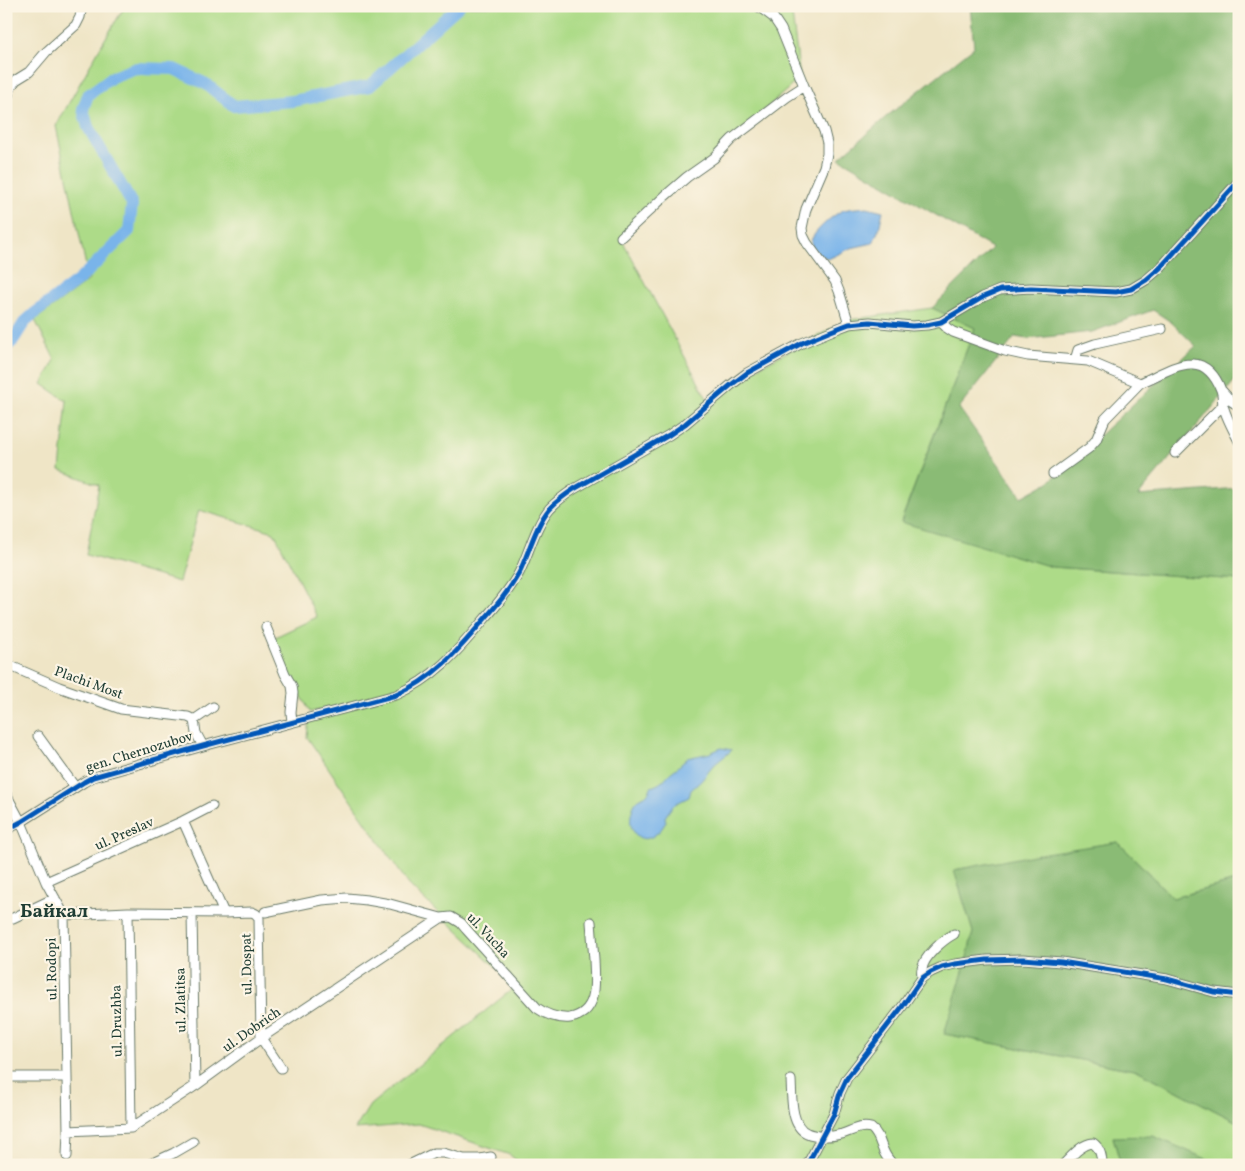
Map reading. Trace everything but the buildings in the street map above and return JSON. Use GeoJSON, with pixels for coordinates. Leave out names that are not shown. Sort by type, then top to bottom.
{"type":"FeatureCollection","features":[{"type":"Feature","properties":{"kind":"street"},"geometry":{"type":"LineString","coordinates":[[6,101],[11,86],[16,80],[30,72],[46,52],[76,25],[82,6]]}},
{"type":"Feature","properties":{"kind":"street"},"geometry":{"type":"LineString","coordinates":[[758,6],[778,23],[824,131],[827,154],[824,167],[804,214],[802,228],[807,243],[834,281],[849,324]]}},
{"type":"Feature","properties":{"kind":"street"},"geometry":{"type":"LineString","coordinates":[[621,237],[687,177],[714,158],[732,139],[804,86]]}},
{"type":"Feature","properties":{"kind":"street"},"geometry":{"type":"LineString","coordinates":[[1140,383],[1088,361],[1028,356],[1005,351],[953,332],[941,322],[983,297],[1000,290],[1031,288],[1116,292],[1131,289],[1146,280],[1160,268],[1239,181]]}},
{"type":"Feature","properties":{"kind":"street","name":"gen. Chernozubov"},"geometry":{"type":"LineString","coordinates":[[6,830],[75,787],[93,778],[202,746],[396,695],[417,685],[444,663],[503,597],[520,571],[544,517],[559,499],[669,435],[747,373],[802,344],[849,324],[870,322],[912,326],[941,322]]}},
{"type":"Feature","properties":{"kind":"street"},"geometry":{"type":"LineString","coordinates":[[1074,360],[1078,350],[1095,344],[1162,329]]}},
{"type":"Feature","properties":{"kind":"street"},"geometry":{"type":"LineString","coordinates":[[1053,474],[1093,444],[1105,419],[1140,383],[1179,366],[1200,365],[1208,370],[1222,391],[1231,401],[1239,406]]}},
{"type":"Feature","properties":{"kind":"street"},"geometry":{"type":"LineString","coordinates":[[1222,391],[1223,405],[1239,441]]}},
{"type":"Feature","properties":{"kind":"street"},"geometry":{"type":"LineString","coordinates":[[1175,453],[1223,405]]}},
{"type":"Feature","properties":{"kind":"street"},"geometry":{"type":"LineString","coordinates":[[266,627],[285,674],[292,686],[292,722]]}},
{"type":"Feature","properties":{"kind":"street","name":"Plachi Most"},"geometry":{"type":"LineString","coordinates":[[6,664],[59,687],[121,709],[188,717],[194,720]]}},
{"type":"Feature","properties":{"kind":"street"},"geometry":{"type":"LineString","coordinates":[[202,746],[196,733],[194,720],[213,707]]}},
{"type":"Feature","properties":{"kind":"street"},"geometry":{"type":"LineString","coordinates":[[38,736],[75,787]]}},
{"type":"Feature","properties":{"kind":"street","name":"ul. Rodopi"},"geometry":{"type":"LineString","coordinates":[[6,794],[21,822],[46,882],[64,915],[67,1156]]}},
{"type":"Feature","properties":{"kind":"street","name":"ul. Preslav"},"geometry":{"type":"LineString","coordinates":[[46,882],[183,821],[212,806]]}},
{"type":"Feature","properties":{"kind":"street"},"geometry":{"type":"LineString","coordinates":[[183,821],[224,913]]}},
{"type":"Feature","properties":{"kind":"street"},"geometry":{"type":"LineString","coordinates":[[6,920],[55,898]]}},
{"type":"Feature","properties":{"kind":"street","name":"ul. Vucha"},"geometry":{"type":"LineString","coordinates":[[64,915],[128,912],[261,913],[322,900],[347,898],[390,904],[441,918],[451,917],[461,923],[538,1008],[549,1015],[564,1018],[580,1014],[587,1008],[595,989],[591,922]]}},
{"type":"Feature","properties":{"kind":"street","name":"ul. Druzhba"},"geometry":{"type":"LineString","coordinates":[[128,912],[131,1128]]}},
{"type":"Feature","properties":{"kind":"street","name":"ul. Zlatitsa"},"geometry":{"type":"LineString","coordinates":[[192,913],[196,1086]]}},
{"type":"Feature","properties":{"kind":"street","name":"ul. Dospat"},"geometry":{"type":"LineString","coordinates":[[261,913],[259,918],[261,1038]]}},
{"type":"Feature","properties":{"kind":"street","name":"ul. Dobrich"},"geometry":{"type":"LineString","coordinates":[[68,1132],[131,1128],[196,1086],[261,1038],[441,918]]}},
{"type":"Feature","properties":{"kind":"street"},"geometry":{"type":"LineString","coordinates":[[922,978],[924,963],[942,941],[954,934]]}},
{"type":"Feature","properties":{"kind":"street"},"geometry":{"type":"LineString","coordinates":[[807,1165],[834,1114],[847,1078],[922,978],[942,967],[987,960],[1023,959],[1061,962],[1167,979],[1214,992],[1239,995]]}},
{"type":"Feature","properties":{"kind":"street"},"geometry":{"type":"LineString","coordinates":[[261,1038],[280,1068]]}},
{"type":"Feature","properties":{"kind":"street"},"geometry":{"type":"LineString","coordinates":[[6,1077],[67,1077]]}},
{"type":"Feature","properties":{"kind":"street"},"geometry":{"type":"LineString","coordinates":[[791,1080],[794,1115],[797,1124],[806,1133],[836,1136],[862,1127],[871,1128],[878,1134],[884,1152],[893,1165]]}},
{"type":"Feature","properties":{"kind":"street"},"geometry":{"type":"LineString","coordinates":[[148,1165],[193,1142]]}},
{"type":"Feature","properties":{"kind":"street"},"geometry":{"type":"LineString","coordinates":[[1063,1165],[1086,1144],[1090,1143],[1093,1143],[1098,1149],[1102,1158],[1102,1165]]}},
{"type":"Feature","properties":{"kind":"street"},"geometry":{"type":"LineString","coordinates":[[409,1165],[434,1153],[464,1158],[480,1159],[491,1157]]}},
{"type":"Feature","properties":{"kind":"green space"},"geometry":{"type":"Polygon","coordinates":[[[125,6],[791,6],[800,78],[621,238],[710,404],[747,373],[848,320],[932,308],[975,328],[901,521],[1052,567],[1239,580],[1239,880],[1173,898],[1118,842],[954,870],[973,932],[945,1034],[1139,1071],[1239,1123],[1239,1165],[1216,1165],[1215,1163],[1113,1137],[1121,1165],[522,1165],[510,1155],[419,1124],[355,1129],[370,1105],[516,986],[409,885],[307,737],[309,718],[378,699],[310,712],[271,639],[317,617],[274,532],[199,510],[179,582],[86,555],[99,485],[60,470],[67,401],[42,384],[55,360],[35,320],[89,280],[56,126],[125,6]]]}},
{"type":"Feature","properties":{"kind":"green space"},"geometry":{"type":"Polygon","coordinates":[[[970,6],[1239,6],[1239,379],[1237,378],[1138,496],[1239,488],[1239,580],[1052,567],[901,522],[975,328],[932,308],[992,248],[839,158],[886,117],[974,47],[970,6]],[[1153,310],[1092,332],[1027,339],[1015,337],[959,408],[1022,497],[1049,482],[1196,346],[1171,322],[1153,310]]]}},
{"type":"Feature","properties":{"kind":"green space"},"geometry":{"type":"Polygon","coordinates":[[[1118,842],[1173,898],[1239,880],[1239,1123],[1139,1071],[944,1034],[973,932],[954,870],[1118,842]]]}},
{"type":"Feature","properties":{"kind":"green space"},"geometry":{"type":"Polygon","coordinates":[[[1153,1136],[1216,1163],[1216,1165],[1121,1165],[1113,1137],[1153,1136]]]}},
{"type":"Feature","properties":{"kind":"water"},"geometry":{"type":"Polygon","coordinates":[[[867,207],[883,211],[879,229],[873,243],[851,248],[828,259],[817,253],[811,243],[812,239],[814,234],[829,219],[844,210],[867,207]]]}},
{"type":"Feature","properties":{"kind":"water"},"geometry":{"type":"Polygon","coordinates":[[[721,748],[732,750],[714,765],[691,790],[689,797],[673,805],[665,817],[666,822],[659,831],[650,838],[644,839],[635,834],[631,824],[633,807],[640,798],[649,792],[651,787],[662,782],[687,758],[710,753],[721,748]]]}},
{"type":"Feature","properties":{"kind":"waterway"},"geometry":{"type":"LineString","coordinates":[[6,347],[12,342],[24,323],[79,280],[129,231],[132,204],[88,127],[83,109],[88,95],[112,77],[136,68],[174,69],[206,84],[234,106],[293,101],[370,86],[459,6]]}},
{"type":"Feature","properties":{"kind":"cycle path"},"geometry":{"type":"LineString","coordinates":[[6,830],[93,777],[396,695],[422,681],[444,664],[502,598],[519,573],[536,531],[553,505],[574,489],[669,435],[747,373],[802,343],[849,324],[870,322],[912,326],[941,322],[983,297],[1000,290],[1031,288],[1116,292],[1131,289],[1146,280],[1160,268],[1239,181]]}},
{"type":"Feature","properties":{"kind":"cycle path"},"geometry":{"type":"LineString","coordinates":[[807,1165],[834,1114],[847,1078],[922,978],[942,967],[987,960],[1023,959],[1061,962],[1167,979],[1214,992],[1239,995]]}},
{"type":"Feature","properties":{"kind":"district","name":"Байкал"},"geometry":{"type":"Point","coordinates":[54,910]}}]}
